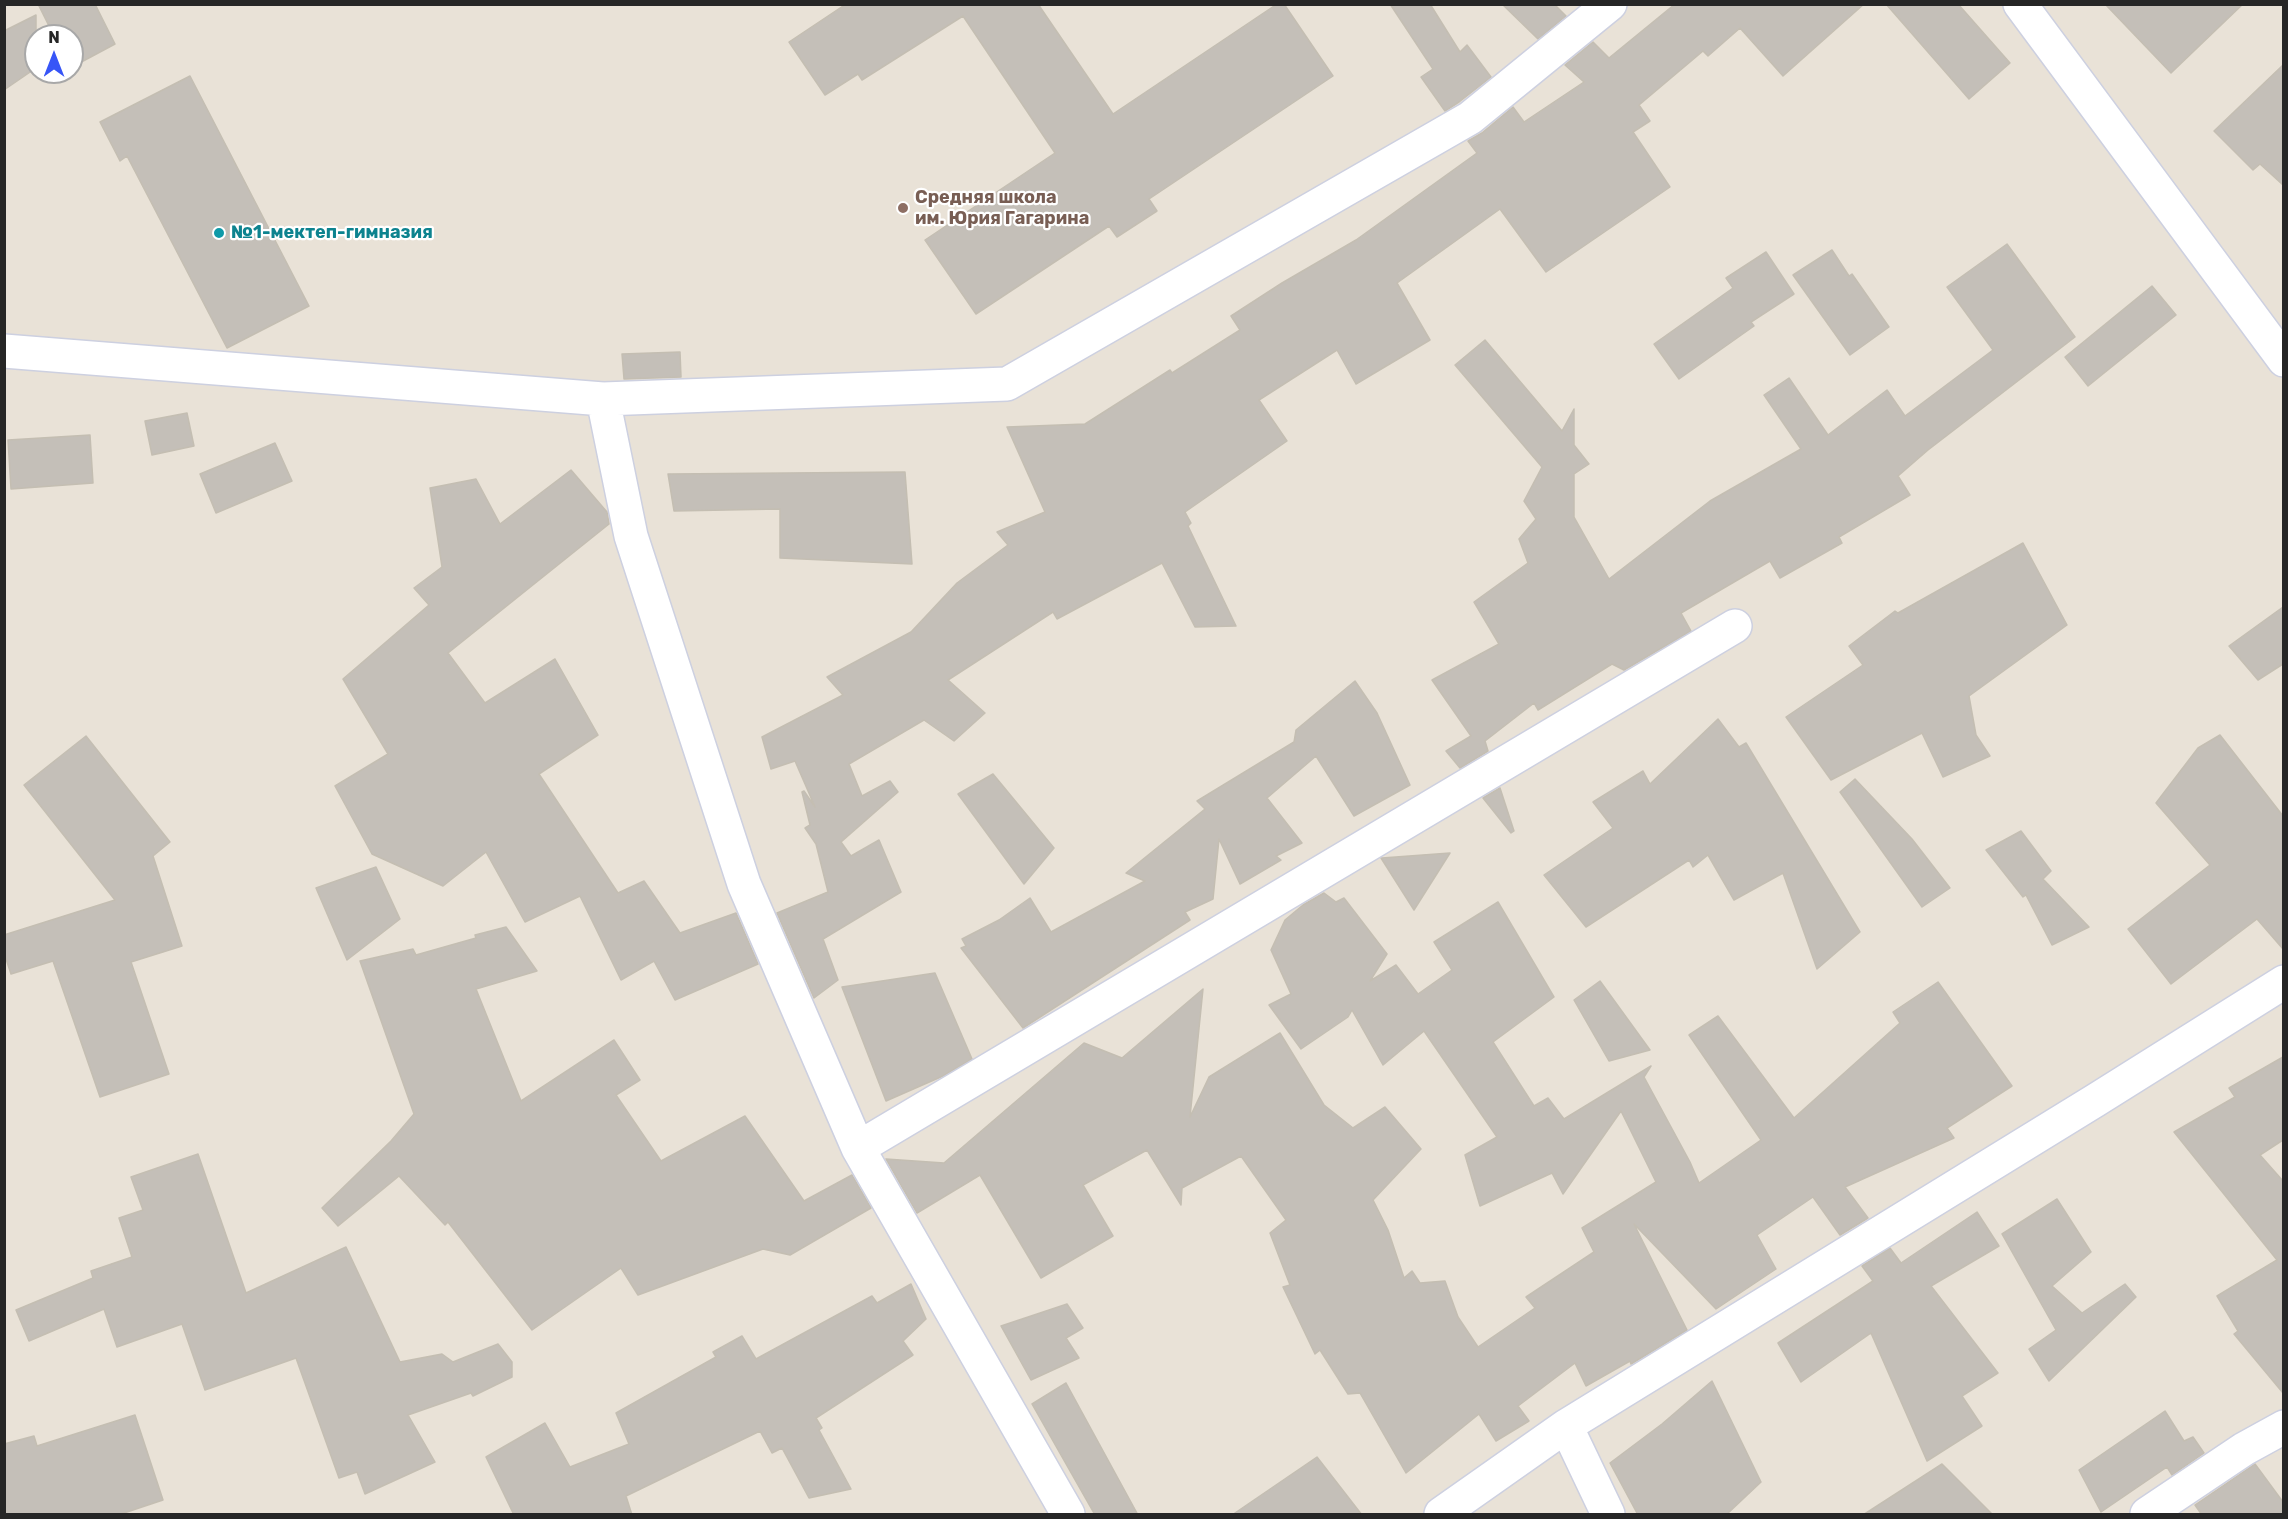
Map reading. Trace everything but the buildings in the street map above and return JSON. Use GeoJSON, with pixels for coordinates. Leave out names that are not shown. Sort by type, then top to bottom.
{"type":"FeatureCollection","features":[{"type":"Feature","properties":{"kind":"street"},"geometry":{"type":"LineString","coordinates":[[4,351],[603,399],[1007,384],[1470,118],[1610,4]]}},
{"type":"Feature","properties":{"kind":"street"},"geometry":{"type":"LineString","coordinates":[[2020,4],[2283,360]]}},
{"type":"Feature","properties":{"kind":"street"},"geometry":{"type":"LineString","coordinates":[[603,399],[631,536],[744,884],[858,1148],[1068,1515]]}},
{"type":"Feature","properties":{"kind":"street"},"geometry":{"type":"LineString","coordinates":[[858,1148],[1735,626]]}},
{"type":"Feature","properties":{"kind":"street"},"geometry":{"type":"LineString","coordinates":[[1441,1515],[1566,1426],[2283,982]]}},
{"type":"Feature","properties":{"kind":"street"},"geometry":{"type":"LineString","coordinates":[[1566,1426],[1608,1515]]}},
{"type":"Feature","properties":{"kind":"street"},"geometry":{"type":"LineString","coordinates":[[2147,1515],[2244,1449],[2283,1427]]}},
{"type":"Feature","properties":{"kind":"place","name":"Средняя школа им. Юрия Гагарина"},"geometry":{"type":"Point","coordinates":[903,208]}},
{"type":"Feature","properties":{"kind":"place","name":"№1-мектеп-гимназия"},"geometry":{"type":"Point","coordinates":[219,233]}}]}
